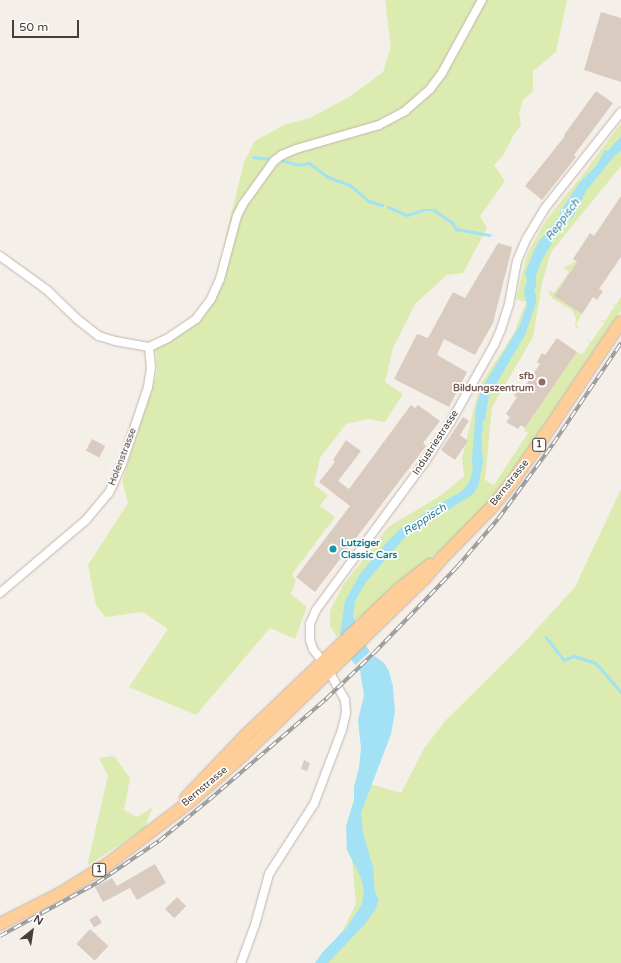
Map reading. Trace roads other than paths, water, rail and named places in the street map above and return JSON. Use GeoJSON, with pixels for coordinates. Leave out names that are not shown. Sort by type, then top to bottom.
{"type":"FeatureCollection","features":[{"type":"Feature","properties":{"kind":"main road","name":"Bernstrasse"},"geometry":{"type":"LineString","coordinates":[[0,924],[61,893],[102,869],[151,833],[239,759],[343,650],[424,579],[443,557],[474,526],[513,481],[621,322]]}},
{"type":"Feature","properties":{"kind":"street"},"geometry":{"type":"LineString","coordinates":[[0,256],[47,290],[94,333],[116,341],[149,347],[182,330],[196,319],[207,306],[220,279],[237,216],[243,204],[274,161],[282,155],[296,149],[379,125],[405,111],[430,89],[442,73],[482,0]]}},
{"type":"Feature","properties":{"kind":"street","name":"Industriestrasse"},"geometry":{"type":"LineString","coordinates":[[242,963],[255,925],[269,874],[314,804],[342,730],[346,712],[345,700],[313,648],[309,636],[310,624],[316,610],[422,466],[450,423],[494,345],[501,329],[509,304],[517,261],[526,238],[545,208],[621,112]]}},
{"type":"Feature","properties":{"kind":"street","name":"Holenstrasse"},"geometry":{"type":"LineString","coordinates":[[0,593],[86,520],[109,494],[122,464],[148,387],[151,367],[149,347]]}},
{"type":"Feature","properties":{"kind":"water","name":"Reppisch"},"geometry":{"type":"Polygon","coordinates":[[[621,136],[621,151],[615,155],[586,191],[573,217],[561,227],[542,260],[536,275],[536,287],[534,291],[536,294],[536,303],[525,335],[489,396],[485,419],[482,424],[484,426],[481,436],[483,462],[478,487],[472,495],[406,536],[366,582],[355,601],[353,617],[368,649],[373,655],[384,663],[389,671],[393,687],[395,712],[391,734],[361,813],[363,833],[373,867],[375,892],[379,900],[375,910],[365,924],[328,963],[315,963],[322,953],[346,928],[362,904],[364,891],[361,878],[347,850],[346,826],[354,800],[354,787],[359,767],[361,749],[358,720],[364,695],[360,670],[352,661],[340,634],[345,601],[360,574],[402,527],[409,525],[429,510],[462,491],[469,483],[473,469],[472,460],[476,407],[482,388],[520,325],[527,304],[524,292],[527,280],[525,273],[534,251],[539,241],[559,217],[560,212],[580,182],[597,165],[605,150],[608,151],[621,136]]]}},
{"type":"Feature","properties":{"kind":"waterway"},"geometry":{"type":"LineString","coordinates":[[253,157],[271,159]]}},
{"type":"Feature","properties":{"kind":"waterway"},"geometry":{"type":"LineString","coordinates":[[281,160],[298,165],[309,163],[328,177],[350,185],[369,201],[382,205]]}},
{"type":"Feature","properties":{"kind":"waterway"},"geometry":{"type":"LineString","coordinates":[[388,207],[407,215],[423,210],[434,210],[453,223],[456,229],[489,235]]}},
{"type":"Feature","properties":{"kind":"waterway"},"geometry":{"type":"LineString","coordinates":[[546,637],[564,660],[574,656],[596,663],[621,692]]}},
{"type":"Feature","properties":{"kind":"railway"},"geometry":{"type":"LineString","coordinates":[[0,936],[97,883],[159,841],[326,699],[374,653],[457,567],[498,519],[553,444],[621,343]]}},
{"type":"Feature","properties":{"kind":"place","name":"sfb Bildungszentrum"},"geometry":{"type":"Point","coordinates":[542,382]}},
{"type":"Feature","properties":{"kind":"place","name":"Lutziger Classic Cars"},"geometry":{"type":"Point","coordinates":[333,549]}}]}
